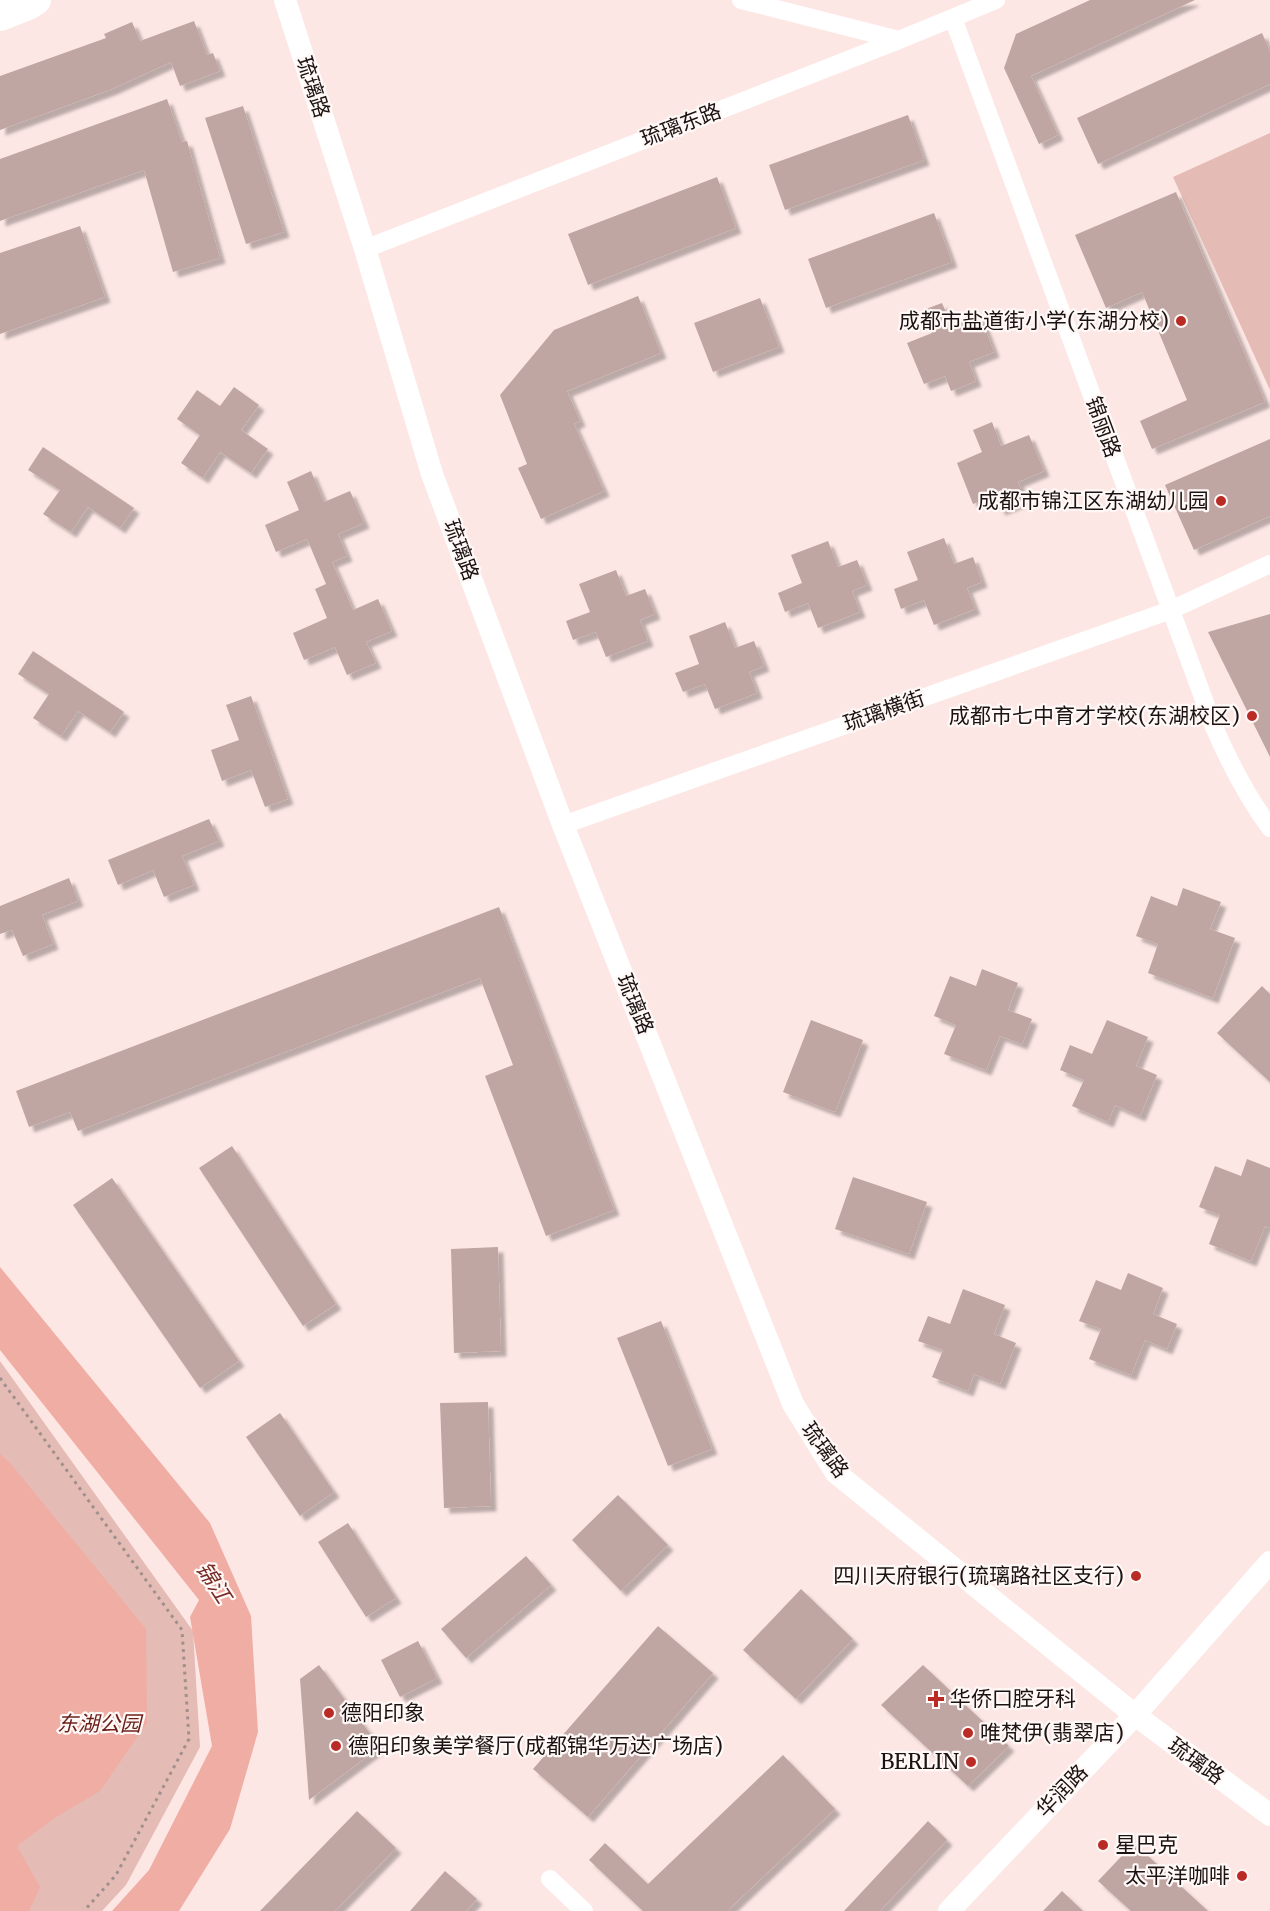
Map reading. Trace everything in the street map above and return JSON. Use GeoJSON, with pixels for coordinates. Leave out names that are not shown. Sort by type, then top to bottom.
{"type":"FeatureCollection","features":[{"type":"Feature","properties":{"kind":"highway"},"geometry":{"type":"LineString","coordinates":[[0,16],[28,6],[36,0]]}},
{"type":"Feature","properties":{"kind":"street","name":"琉璃路"},"geometry":{"type":"LineString","coordinates":[[285,0],[365,249],[432,474],[563,825],[793,1404],[836,1473],[1135,1715],[1270,1815]]}},
{"type":"Feature","properties":{"kind":"street"},"geometry":{"type":"LineString","coordinates":[[741,0],[899,40]]}},
{"type":"Feature","properties":{"kind":"street","name":"琉璃东路"},"geometry":{"type":"LineString","coordinates":[[365,249],[996,0]]}},
{"type":"Feature","properties":{"kind":"street","name":"锦丽路"},"geometry":{"type":"LineString","coordinates":[[953,18],[1214,727],[1250,801],[1270,828]]}},
{"type":"Feature","properties":{"kind":"street","name":"琉璃横街"},"geometry":{"type":"LineString","coordinates":[[563,825],[1171,610],[1270,564]]}},
{"type":"Feature","properties":{"kind":"street","name":"华润路"},"geometry":{"type":"LineString","coordinates":[[949,1911],[1135,1715],[1270,1562]]}},
{"type":"Feature","properties":{"kind":"street"},"geometry":{"type":"LineString","coordinates":[[550,1879],[584,1911]]}},
{"type":"Feature","properties":{"kind":"path"},"geometry":{"type":"LineString","coordinates":[[0,1378],[182,1630],[189,1739],[117,1875],[84,1911]]}},
{"type":"Feature","properties":{"kind":"green space"},"geometry":{"type":"Polygon","coordinates":[[[1270,133],[1270,390],[1173,177],[1270,133]]]}},
{"type":"Feature","properties":{"kind":"green space","name":"东湖公园"},"geometry":{"type":"Polygon","coordinates":[[[0,1361],[193,1631],[200,1747],[126,1885],[102,1911],[0,1911],[0,1361]]]}},
{"type":"Feature","properties":{"kind":"water","name":"锦江"},"geometry":{"type":"Polygon","coordinates":[[[0,1267],[210,1523],[251,1616],[258,1732],[230,1829],[179,1911],[112,1911],[149,1870],[212,1746],[190,1617],[199,1600],[0,1350],[0,1267]]]}},
{"type":"Feature","properties":{"kind":"water"},"geometry":{"type":"Polygon","coordinates":[[[0,1454],[11,1464],[146,1629],[147,1723],[100,1791],[56,1817],[17,1846],[40,1887],[29,1911],[0,1911],[0,1454]]]}},
{"type":"Feature","properties":{"kind":"building"},"geometry":{"type":"Polygon","coordinates":[[[1090,0],[1195,0],[1031,76],[1058,135],[1039,144],[1004,68],[1016,34],[1090,0]]]}},
{"type":"Feature","properties":{"kind":"building"},"geometry":{"type":"Polygon","coordinates":[[[194,21],[207,55],[213,53],[220,71],[180,86],[171,62],[112,89],[0,130],[0,76],[106,38],[104,34],[132,22],[140,41],[194,21]]]}},
{"type":"Feature","properties":{"kind":"building"},"geometry":{"type":"Polygon","coordinates":[[[1262,33],[1270,51],[1270,84],[1098,164],[1077,118],[1262,33]]]}},
{"type":"Feature","properties":{"kind":"building"},"geometry":{"type":"Polygon","coordinates":[[[167,99],[182,142],[187,141],[220,258],[173,272],[144,170],[0,221],[0,159],[167,99]]]}},
{"type":"Feature","properties":{"kind":"building"},"geometry":{"type":"Polygon","coordinates":[[[243,106],[284,232],[246,244],[205,118],[243,106]]]}},
{"type":"Feature","properties":{"kind":"building"},"geometry":{"type":"Polygon","coordinates":[[[908,115],[924,160],[785,210],[769,165],[908,115]]]}},
{"type":"Feature","properties":{"kind":"building"},"geometry":{"type":"Polygon","coordinates":[[[717,177],[736,228],[588,285],[568,234],[717,177]]]}},
{"type":"Feature","properties":{"kind":"building"},"geometry":{"type":"Polygon","coordinates":[[[1176,192],[1265,402],[1152,449],[1140,421],[1187,400],[1142,292],[1106,308],[1075,235],[1176,192]]]}},
{"type":"Feature","properties":{"kind":"building"},"geometry":{"type":"Polygon","coordinates":[[[934,213],[952,262],[826,308],[808,259],[934,213]]]}},
{"type":"Feature","properties":{"kind":"building"},"geometry":{"type":"Polygon","coordinates":[[[80,226],[105,297],[0,334],[0,253],[80,226]]]}},
{"type":"Feature","properties":{"kind":"building"},"geometry":{"type":"Polygon","coordinates":[[[638,296],[661,353],[567,391],[580,421],[574,424],[604,491],[541,519],[518,468],[527,464],[500,395],[554,330],[638,296]]]}},
{"type":"Feature","properties":{"kind":"building"},"geometry":{"type":"Polygon","coordinates":[[[760,298],[779,347],[713,372],[694,323],[760,298]]]}},
{"type":"Feature","properties":{"kind":"building"},"geometry":{"type":"Polygon","coordinates":[[[942,303],[952,326],[980,315],[994,352],[969,362],[976,381],[951,391],[945,376],[924,384],[907,343],[932,333],[923,310],[942,303]]]}},
{"type":"Feature","properties":{"kind":"building"},"geometry":{"type":"Polygon","coordinates":[[[234,387],[259,405],[241,430],[268,449],[251,473],[220,452],[203,478],[181,463],[200,435],[177,419],[197,390],[220,406],[234,387]]]}},
{"type":"Feature","properties":{"kind":"building"},"geometry":{"type":"Polygon","coordinates":[[[992,422],[1001,446],[1029,435],[1044,471],[1018,482],[1025,500],[1000,510],[994,496],[973,504],[957,463],[982,452],[973,430],[992,422]]]}},
{"type":"Feature","properties":{"kind":"building","name":"成都市锦江区东湖幼儿园"},"geometry":{"type":"Polygon","coordinates":[[[1270,439],[1270,516],[1194,550],[1165,485],[1270,439]]]}},
{"type":"Feature","properties":{"kind":"building"},"geometry":{"type":"Polygon","coordinates":[[[43,447],[134,508],[120,528],[88,507],[71,532],[43,514],[60,490],[28,470],[43,447]]]}},
{"type":"Feature","properties":{"kind":"building"},"geometry":{"type":"Polygon","coordinates":[[[311,471],[324,502],[350,491],[364,523],[338,534],[347,556],[332,562],[353,610],[378,599],[392,631],[366,642],[376,663],[347,675],[335,647],[304,660],[293,633],[327,618],[315,589],[326,584],[307,539],[276,552],[265,525],[299,510],[287,482],[311,471]]]}},
{"type":"Feature","properties":{"kind":"building"},"geometry":{"type":"Polygon","coordinates":[[[944,538],[954,564],[973,557],[982,582],[967,588],[975,609],[934,625],[924,600],[901,609],[894,589],[918,580],[907,552],[944,538]]]}},
{"type":"Feature","properties":{"kind":"building"},"geometry":{"type":"Polygon","coordinates":[[[828,541],[838,567],[857,560],[867,585],[852,591],[860,612],[818,628],[808,603],[785,612],[778,593],[802,583],[791,555],[828,541]]]}},
{"type":"Feature","properties":{"kind":"building"},"geometry":{"type":"Polygon","coordinates":[[[616,570],[626,596],[645,589],[655,614],[640,620],[648,641],[606,657],[596,632],[573,640],[566,621],[590,612],[579,584],[616,570]]]}},
{"type":"Feature","properties":{"kind":"building"},"geometry":{"type":"Polygon","coordinates":[[[1270,614],[1270,757],[1208,632],[1270,614]]]}},
{"type":"Feature","properties":{"kind":"building"},"geometry":{"type":"Polygon","coordinates":[[[725,622],[735,648],[754,641],[764,666],[749,672],[757,693],[715,709],[705,684],[683,692],[675,673],[699,664],[689,636],[725,622]]]}},
{"type":"Feature","properties":{"kind":"building"},"geometry":{"type":"Polygon","coordinates":[[[33,651],[124,712],[110,732],[78,711],[61,736],[33,718],[49,694],[18,674],[33,651]]]}},
{"type":"Feature","properties":{"kind":"building"},"geometry":{"type":"Polygon","coordinates":[[[251,696],[288,799],[265,807],[251,770],[222,781],[211,750],[239,740],[226,705],[251,696]]]}},
{"type":"Feature","properties":{"kind":"building"},"geometry":{"type":"Polygon","coordinates":[[[209,819],[219,841],[182,856],[194,885],[164,897],[153,870],[118,885],[108,860],[209,819]]]}},
{"type":"Feature","properties":{"kind":"building"},"geometry":{"type":"Polygon","coordinates":[[[69,878],[78,901],[42,915],[53,944],[23,956],[12,930],[0,934],[0,906],[69,878]]]}},
{"type":"Feature","properties":{"kind":"building"},"geometry":{"type":"Polygon","coordinates":[[[1183,888],[1221,902],[1210,929],[1235,938],[1213,998],[1148,973],[1158,944],[1136,936],[1151,896],[1177,906],[1183,888]]]}},
{"type":"Feature","properties":{"kind":"building"},"geometry":{"type":"Polygon","coordinates":[[[499,907],[614,1210],[546,1236],[485,1076],[513,1065],[480,978],[78,1131],[70,1112],[29,1127],[16,1091],[499,907]]]}},
{"type":"Feature","properties":{"kind":"building"},"geometry":{"type":"Polygon","coordinates":[[[982,969],[1018,983],[1008,1010],[1032,1019],[1022,1044],[1000,1036],[986,1070],[944,1054],[956,1025],[934,1016],[950,976],[976,986],[982,969]]]}},
{"type":"Feature","properties":{"kind":"building"},"geometry":{"type":"Polygon","coordinates":[[[1262,986],[1270,994],[1270,1082],[1217,1033],[1262,986]]]}},
{"type":"Feature","properties":{"kind":"building"},"geometry":{"type":"Polygon","coordinates":[[[811,1020],[863,1040],[835,1112],[783,1092],[811,1020]]]}},
{"type":"Feature","properties":{"kind":"building"},"geometry":{"type":"Polygon","coordinates":[[[1107,1020],[1148,1037],[1136,1066],[1157,1075],[1140,1116],[1115,1105],[1108,1122],[1072,1106],[1084,1080],[1060,1070],[1070,1045],[1092,1054],[1107,1020]]]}},
{"type":"Feature","properties":{"kind":"building"},"geometry":{"type":"Polygon","coordinates":[[[232,1146],[336,1304],[303,1326],[199,1168],[232,1146]]]}},
{"type":"Feature","properties":{"kind":"building"},"geometry":{"type":"Polygon","coordinates":[[[1247,1159],[1270,1168],[1270,1228],[1265,1226],[1251,1261],[1209,1244],[1220,1215],[1199,1207],[1215,1166],[1241,1176],[1247,1159]]]}},
{"type":"Feature","properties":{"kind":"building"},"geometry":{"type":"Polygon","coordinates":[[[853,1177],[927,1202],[909,1254],[835,1229],[853,1177]]]}},
{"type":"Feature","properties":{"kind":"building"},"geometry":{"type":"Polygon","coordinates":[[[112,1178],[239,1361],[200,1388],[73,1205],[112,1178]]]}},
{"type":"Feature","properties":{"kind":"building"},"geometry":{"type":"Polygon","coordinates":[[[498,1247],[501,1351],[454,1353],[451,1249],[498,1247]]]}},
{"type":"Feature","properties":{"kind":"building"},"geometry":{"type":"Polygon","coordinates":[[[1128,1273],[1163,1288],[1153,1314],[1177,1324],[1167,1349],[1145,1340],[1131,1375],[1089,1359],[1101,1329],[1079,1321],[1096,1280],[1121,1290],[1128,1273]]]}},
{"type":"Feature","properties":{"kind":"building"},"geometry":{"type":"Polygon","coordinates":[[[963,1289],[1005,1305],[994,1334],[1016,1343],[1000,1384],[974,1374],[968,1391],[932,1377],[943,1350],[918,1341],[928,1316],[950,1324],[963,1289]]]}},
{"type":"Feature","properties":{"kind":"building"},"geometry":{"type":"Polygon","coordinates":[[[661,1321],[712,1449],[668,1466],[617,1338],[661,1321]]]}},
{"type":"Feature","properties":{"kind":"building"},"geometry":{"type":"Polygon","coordinates":[[[488,1402],[491,1506],[444,1508],[440,1403],[488,1402]]]}},
{"type":"Feature","properties":{"kind":"building"},"geometry":{"type":"Polygon","coordinates":[[[280,1413],[334,1492],[300,1516],[246,1437],[280,1413]]]}},
{"type":"Feature","properties":{"kind":"building"},"geometry":{"type":"Polygon","coordinates":[[[618,1495],[668,1545],[621,1591],[572,1540],[618,1495]]]}},
{"type":"Feature","properties":{"kind":"building"},"geometry":{"type":"Polygon","coordinates":[[[348,1523],[396,1598],[366,1617],[318,1542],[348,1523]]]}},
{"type":"Feature","properties":{"kind":"building"},"geometry":{"type":"Polygon","coordinates":[[[526,1556],[551,1585],[466,1658],[441,1629],[526,1556]]]}},
{"type":"Feature","properties":{"kind":"building"},"geometry":{"type":"Polygon","coordinates":[[[801,1589],[853,1639],[796,1699],[743,1650],[801,1589]]]}},
{"type":"Feature","properties":{"kind":"building"},"geometry":{"type":"Polygon","coordinates":[[[658,1626],[713,1673],[588,1817],[533,1769],[658,1626]]]}},
{"type":"Feature","properties":{"kind":"building"},"geometry":{"type":"Polygon","coordinates":[[[418,1641],[437,1678],[400,1697],[381,1660],[418,1641]]]}},
{"type":"Feature","properties":{"kind":"building","name":"德阳印象"},"geometry":{"type":"Polygon","coordinates":[[[319,1665],[380,1747],[309,1800],[300,1679],[319,1665]]]}},
{"type":"Feature","properties":{"kind":"building"},"geometry":{"type":"Polygon","coordinates":[[[923,1665],[1009,1746],[968,1786],[881,1705],[923,1665]]]}},
{"type":"Feature","properties":{"kind":"building"},"geometry":{"type":"Polygon","coordinates":[[[783,1755],[835,1809],[727,1911],[643,1911],[589,1860],[605,1843],[648,1884],[783,1755]]]}},
{"type":"Feature","properties":{"kind":"building"},"geometry":{"type":"Polygon","coordinates":[[[357,1811],[396,1848],[335,1911],[260,1911],[357,1811]]]}},
{"type":"Feature","properties":{"kind":"building"},"geometry":{"type":"Polygon","coordinates":[[[928,1821],[947,1840],[880,1911],[844,1911],[928,1821]]]}},
{"type":"Feature","properties":{"kind":"building"},"geometry":{"type":"Polygon","coordinates":[[[1134,1843],[1208,1911],[1131,1911],[1098,1881],[1134,1843]]]}},
{"type":"Feature","properties":{"kind":"building"},"geometry":{"type":"Polygon","coordinates":[[[445,1871],[477,1899],[466,1911],[410,1911],[445,1871]]]}},
{"type":"Feature","properties":{"kind":"building"},"geometry":{"type":"Polygon","coordinates":[[[1062,1891],[1083,1911],[1043,1911],[1062,1891]]]}},
{"type":"Feature","properties":{"kind":"place","name":"成都市盐道街小学(东湖分校)"},"geometry":{"type":"Point","coordinates":[1181,321]}},
{"type":"Feature","properties":{"kind":"place","name":"成都市锦江区东湖幼儿园"},"geometry":{"type":"Point","coordinates":[1221,501]}},
{"type":"Feature","properties":{"kind":"place","name":"成都市七中育才学校(东湖校区)"},"geometry":{"type":"Point","coordinates":[1252,716]}},
{"type":"Feature","properties":{"kind":"place","name":"四川天府银行(琉璃路社区支行)"},"geometry":{"type":"Point","coordinates":[1136,1576]}},
{"type":"Feature","properties":{"kind":"place","name":"华侨口腔牙科"},"geometry":{"type":"Point","coordinates":[936,1699]}},
{"type":"Feature","properties":{"kind":"place","name":"德阳印象"},"geometry":{"type":"Point","coordinates":[329,1713]}},
{"type":"Feature","properties":{"kind":"place","name":"唯梵伊(翡翠店)"},"geometry":{"type":"Point","coordinates":[968,1733]}},
{"type":"Feature","properties":{"kind":"place","name":"德阳印象美学餐厅(成都锦华万达广场店)"},"geometry":{"type":"Point","coordinates":[336,1746]}},
{"type":"Feature","properties":{"kind":"place","name":"BERLIN"},"geometry":{"type":"Point","coordinates":[971,1762]}},
{"type":"Feature","properties":{"kind":"place","name":"星巴克"},"geometry":{"type":"Point","coordinates":[1103,1845]}},
{"type":"Feature","properties":{"kind":"place","name":"太平洋咖啡"},"geometry":{"type":"Point","coordinates":[1242,1876]}}]}
